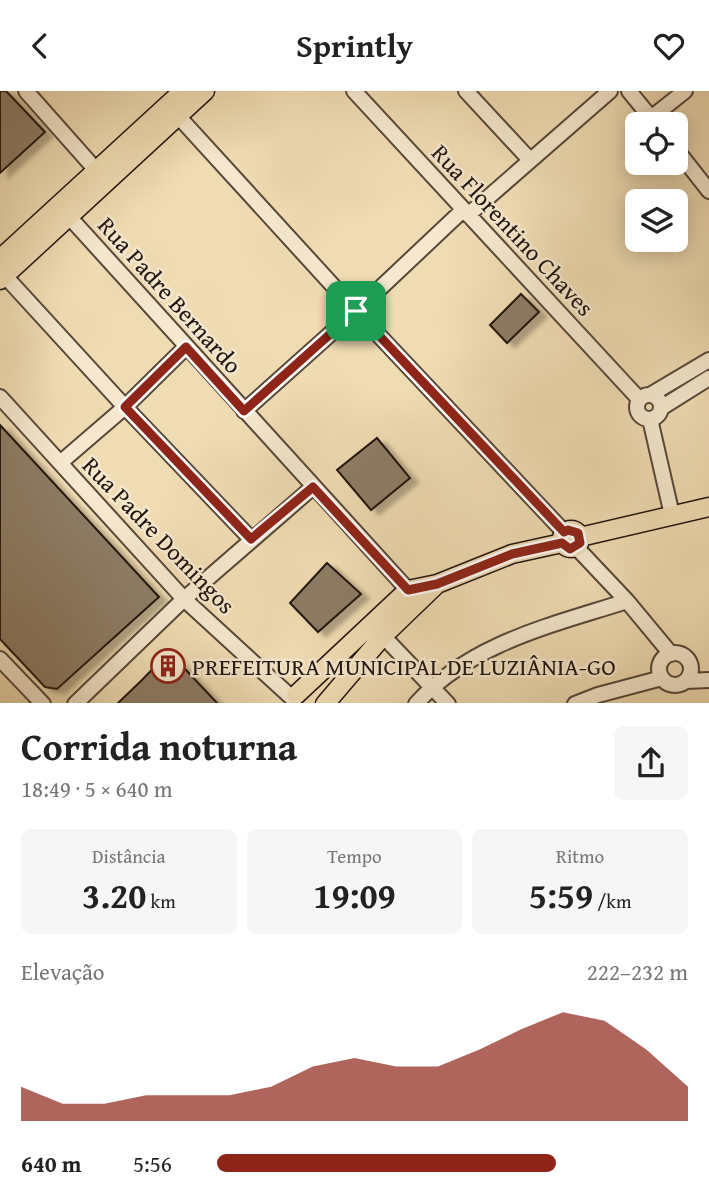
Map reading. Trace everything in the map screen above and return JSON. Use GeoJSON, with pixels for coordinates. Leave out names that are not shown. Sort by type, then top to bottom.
{"type":"FeatureCollection","features":[{"type":"Feature","properties":{"kind":"main road"},"geometry":{"type":"LineString","coordinates":[[63,211],[96,170],[183,91]]}},
{"type":"Feature","properties":{"kind":"main road"},"geometry":{"type":"LineString","coordinates":[[2,271],[63,211],[205,91]]}},
{"type":"Feature","properties":{"kind":"main road"},"geometry":{"type":"LineString","coordinates":[[292,699],[408,590],[437,584],[512,554],[709,507]]}},
{"type":"Feature","properties":{"kind":"main road"},"geometry":{"type":"LineString","coordinates":[[292,699],[312,694],[323,703],[383,636],[437,584]]}},
{"type":"Feature","properties":{"kind":"street"},"geometry":{"type":"LineString","coordinates":[[26,91],[96,170]]}},
{"type":"Feature","properties":{"kind":"street","name":"Rua Florentino Chaves"},"geometry":{"type":"LineString","coordinates":[[354,91],[466,212],[645,397]]}},
{"type":"Feature","properties":{"kind":"street"},"geometry":{"type":"LineString","coordinates":[[466,91],[530,160]]}},
{"type":"Feature","properties":{"kind":"street"},"geometry":{"type":"LineString","coordinates":[[244,411],[466,212],[610,91]]}},
{"type":"Feature","properties":{"kind":"street"},"geometry":{"type":"LineString","coordinates":[[629,91],[646,112]]}},
{"type":"Feature","properties":{"kind":"street"},"geometry":{"type":"LineString","coordinates":[[663,112],[685,91]]}},
{"type":"Feature","properties":{"kind":"street"},"geometry":{"type":"LineString","coordinates":[[178,116],[627,601],[671,654],[681,655],[689,661],[691,671],[686,681]]}},
{"type":"Feature","properties":{"kind":"street"},"geometry":{"type":"LineString","coordinates":[[688,164],[709,191]]}},
{"type":"Feature","properties":{"kind":"street","name":"Rua Padre Bernardo"},"geometry":{"type":"LineString","coordinates":[[63,211],[408,590]]}},
{"type":"Feature","properties":{"kind":"street"},"geometry":{"type":"LineString","coordinates":[[2,271],[125,407],[251,539]]}},
{"type":"Feature","properties":{"kind":"street"},"geometry":{"type":"LineString","coordinates":[[60,463],[125,407],[186,347]]}},
{"type":"Feature","properties":{"kind":"street"},"geometry":{"type":"LineString","coordinates":[[650,419],[639,414],[636,407],[645,397],[709,360]]}},
{"type":"Feature","properties":{"kind":"street"},"geometry":{"type":"LineString","coordinates":[[650,419],[658,415],[661,408],[709,378]]}},
{"type":"Feature","properties":{"kind":"street","name":"Rua Padre Domingos"},"geometry":{"type":"LineString","coordinates":[[0,397],[184,599],[292,699]]}},
{"type":"Feature","properties":{"kind":"street"},"geometry":{"type":"LineString","coordinates":[[645,397],[659,401],[661,408]]}},
{"type":"Feature","properties":{"kind":"street"},"geometry":{"type":"LineString","coordinates":[[650,419],[672,515]]}},
{"type":"Feature","properties":{"kind":"street"},"geometry":{"type":"LineString","coordinates":[[75,703],[184,599],[313,487]]}},
{"type":"Feature","properties":{"kind":"street"},"geometry":{"type":"LineString","coordinates":[[416,703],[430,687],[476,655],[519,637],[627,601]]}},
{"type":"Feature","properties":{"kind":"street"},"geometry":{"type":"LineString","coordinates":[[383,636],[448,703]]}},
{"type":"Feature","properties":{"kind":"street"},"geometry":{"type":"LineString","coordinates":[[671,654],[660,664],[662,678],[666,682],[676,685],[686,681],[709,680]]}},
{"type":"Feature","properties":{"kind":"street"},"geometry":{"type":"LineString","coordinates":[[0,659],[43,703]]}},
{"type":"Feature","properties":{"kind":"street"},"geometry":{"type":"LineString","coordinates":[[575,703],[600,699],[662,678]]}},
{"type":"Feature","properties":{"kind":"building"},"geometry":{"type":"Polygon","coordinates":[[[0,91],[6,91],[45,132],[0,173],[0,91]]]}},
{"type":"Feature","properties":{"kind":"building"},"geometry":{"type":"Polygon","coordinates":[[[521,294],[539,312],[507,343],[490,325],[521,294]]]}},
{"type":"Feature","properties":{"kind":"building"},"geometry":{"type":"Polygon","coordinates":[[[0,425],[159,597],[57,689],[45,687],[0,639],[0,425]]]}},
{"type":"Feature","properties":{"kind":"building"},"geometry":{"type":"Polygon","coordinates":[[[377,438],[410,478],[371,510],[337,470],[377,438]]]}},
{"type":"Feature","properties":{"kind":"building"},"geometry":{"type":"Polygon","coordinates":[[[327,563],[361,594],[318,632],[290,603],[327,563]]]}},
{"type":"Feature","properties":{"kind":"building","name":"PREFEITURA MUNICIPAL DE LUZIÂNIA-GO"},"geometry":{"type":"Polygon","coordinates":[[[169,652],[217,703],[118,703],[169,652]]]}},
{"type":"Feature","properties":{"kind":"place","name":"PREFEITURA MUNICIPAL DE LUZIÂNIA-GO"},"geometry":{"type":"Point","coordinates":[168,666]}},
{"type":"Feature","properties":{"kind":"route"},"geometry":{"type":"LineString","coordinates":[[356,311],[564,532],[573,530],[578,533],[580,543],[576,547],[570,549],[562,543],[512,554],[437,584],[408,590],[313,487],[251,539],[125,407],[186,347],[244,411],[356,311]]}}]}
